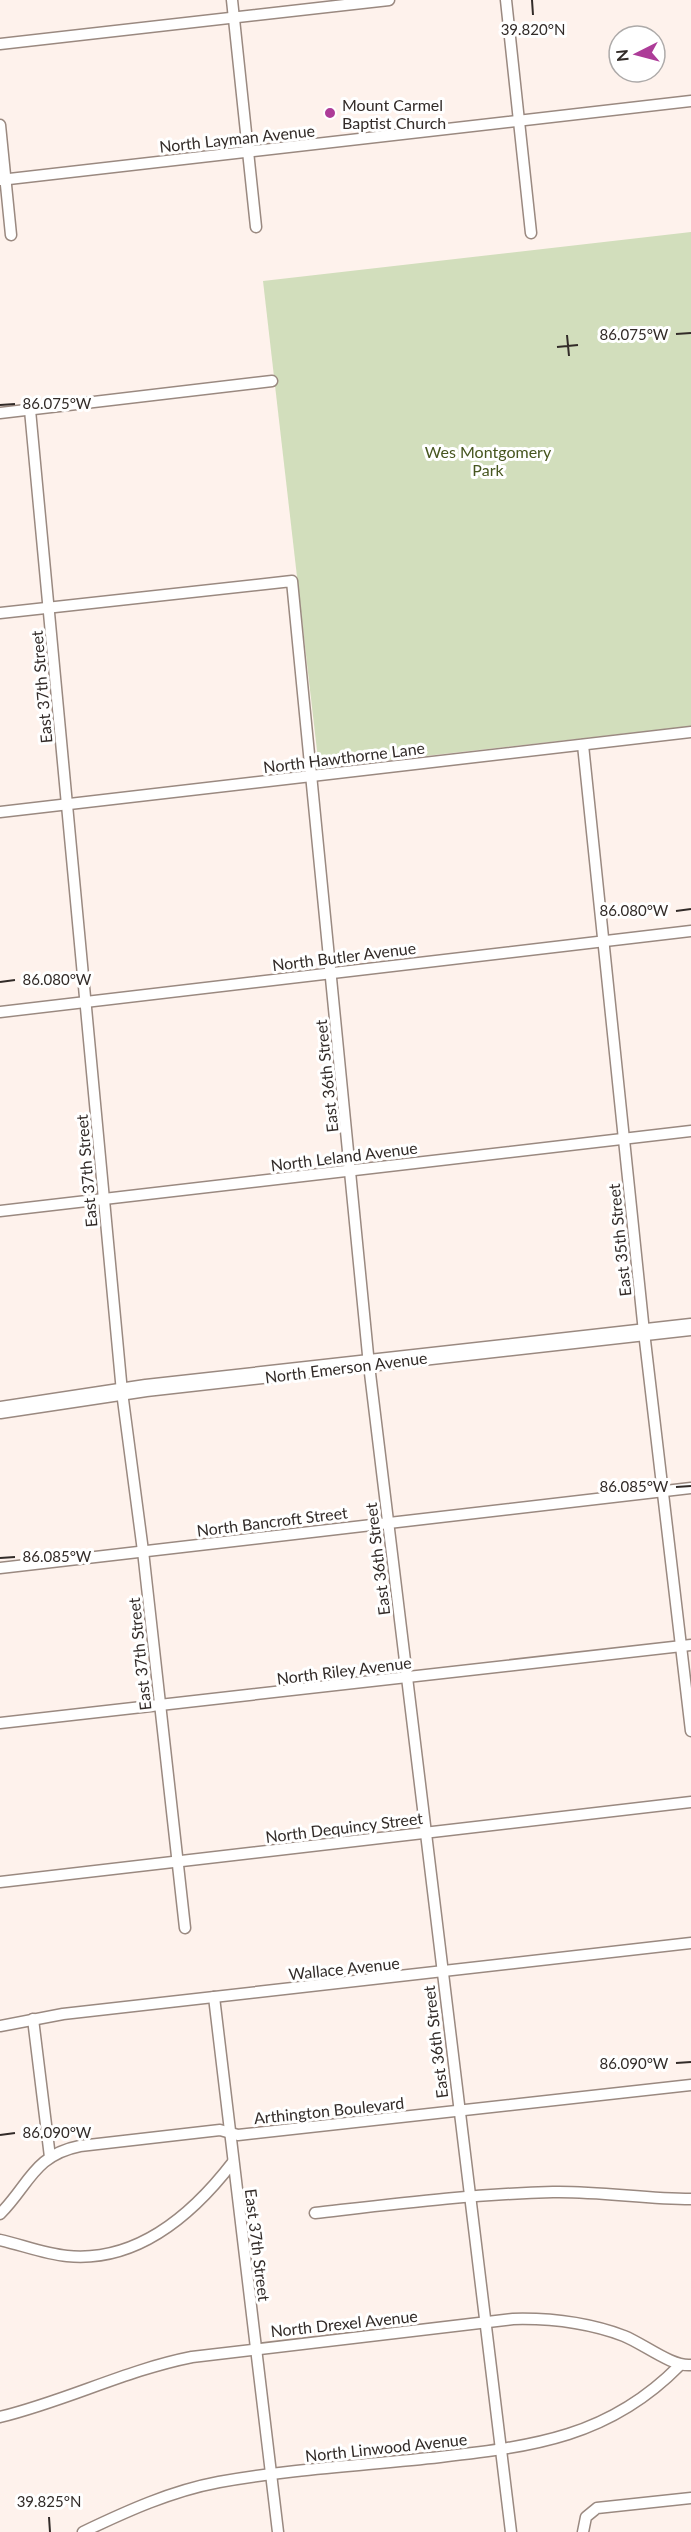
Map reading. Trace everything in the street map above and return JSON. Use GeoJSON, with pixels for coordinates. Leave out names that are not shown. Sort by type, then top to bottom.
{"type":"FeatureCollection","features":[{"type":"Feature","properties":{"kind":"main road","name":"North Emerson Avenue"},"geometry":{"type":"LineString","coordinates":[[1,1414],[122,1392],[691,1327]]}},
{"type":"Feature","properties":{"kind":"street"},"geometry":{"type":"LineString","coordinates":[[232,0],[256,227]]}},
{"type":"Feature","properties":{"kind":"street"},"geometry":{"type":"LineString","coordinates":[[0,44],[388,0]]}},
{"type":"Feature","properties":{"kind":"street"},"geometry":{"type":"LineString","coordinates":[[506,0],[531,233]]}},
{"type":"Feature","properties":{"kind":"street","name":"North Layman Avenue"},"geometry":{"type":"LineString","coordinates":[[3,179],[691,101]]}},
{"type":"Feature","properties":{"kind":"street"},"geometry":{"type":"LineString","coordinates":[[0,125],[3,179],[11,235]]}},
{"type":"Feature","properties":{"kind":"street"},"geometry":{"type":"LineString","coordinates":[[0,413],[272,381]]}},
{"type":"Feature","properties":{"kind":"street","name":"East 37th Street"},"geometry":{"type":"LineString","coordinates":[[30,410],[122,1392],[143,1551],[185,1928]]}},
{"type":"Feature","properties":{"kind":"street","name":"East 36th Street"},"geometry":{"type":"LineString","coordinates":[[48,607],[292,581],[369,1365],[511,2532]]}},
{"type":"Feature","properties":{"kind":"street"},"geometry":{"type":"LineString","coordinates":[[0,613],[48,607]]}},
{"type":"Feature","properties":{"kind":"street","name":"North Hawthorne Lane"},"geometry":{"type":"LineString","coordinates":[[0,812],[691,732]]}},
{"type":"Feature","properties":{"kind":"street","name":"East 35th Street"},"geometry":{"type":"LineString","coordinates":[[584,744],[644,1332],[663,1491],[686,1646],[691,1731]]}},
{"type":"Feature","properties":{"kind":"street","name":"North Butler Avenue"},"geometry":{"type":"LineString","coordinates":[[0,1012],[691,931]]}},
{"type":"Feature","properties":{"kind":"street","name":"North Leland Avenue"},"geometry":{"type":"LineString","coordinates":[[0,1211],[691,1131]]}},
{"type":"Feature","properties":{"kind":"street","name":"North Bancroft Street"},"geometry":{"type":"LineString","coordinates":[[0,1568],[691,1488]]}},
{"type":"Feature","properties":{"kind":"street","name":"North Riley Avenue"},"geometry":{"type":"LineString","coordinates":[[0,1723],[160,1707],[686,1646]]}},
{"type":"Feature","properties":{"kind":"street","name":"North Dequincy Street"},"geometry":{"type":"LineString","coordinates":[[0,1882],[691,1802]]}},
{"type":"Feature","properties":{"kind":"street","name":"Wallace Avenue"},"geometry":{"type":"LineString","coordinates":[[0,2026],[33,2019],[214,1997],[691,1943]]}},
{"type":"Feature","properties":{"kind":"street","name":"East 37th Street"},"geometry":{"type":"LineString","coordinates":[[214,1997],[278,2532]]}},
{"type":"Feature","properties":{"kind":"street"},"geometry":{"type":"LineString","coordinates":[[33,2019],[50,2157]]}},
{"type":"Feature","properties":{"kind":"street","name":"Arthington Boulevard"},"geometry":{"type":"LineString","coordinates":[[0,2214],[31,2173],[50,2157],[80,2146],[220,2130],[238,2135],[691,2085]]}},
{"type":"Feature","properties":{"kind":"street"},"geometry":{"type":"LineString","coordinates":[[0,2240],[68,2256],[100,2255],[129,2248],[163,2231],[189,2211],[210,2191],[233,2162]]}},
{"type":"Feature","properties":{"kind":"street"},"geometry":{"type":"LineString","coordinates":[[315,2213],[469,2196],[572,2192],[691,2199]]}},
{"type":"Feature","properties":{"kind":"street","name":"North Drexel Avenue"},"geometry":{"type":"LineString","coordinates":[[0,2417],[160,2364],[203,2355],[485,2322],[526,2319],[579,2323],[630,2339],[685,2365]]}},
{"type":"Feature","properties":{"kind":"street","name":"North Linwood Avenue"},"geometry":{"type":"LineString","coordinates":[[83,2532],[132,2509],[178,2492],[218,2482],[500,2450],[554,2440],[601,2423],[647,2396],[685,2365]]}},
{"type":"Feature","properties":{"kind":"street"},"geometry":{"type":"LineString","coordinates":[[583,2532],[586,2517],[597,2508],[691,2498]]}},
{"type":"Feature","properties":{"kind":"green space","name":"Wes Montgomery Park"},"geometry":{"type":"Polygon","coordinates":[[[691,232],[691,726],[319,768],[263,281],[691,232]]]}},
{"type":"Feature","properties":{"kind":"place","name":"Mount Carmel Baptist Church"},"geometry":{"type":"Point","coordinates":[330,113]}}]}
